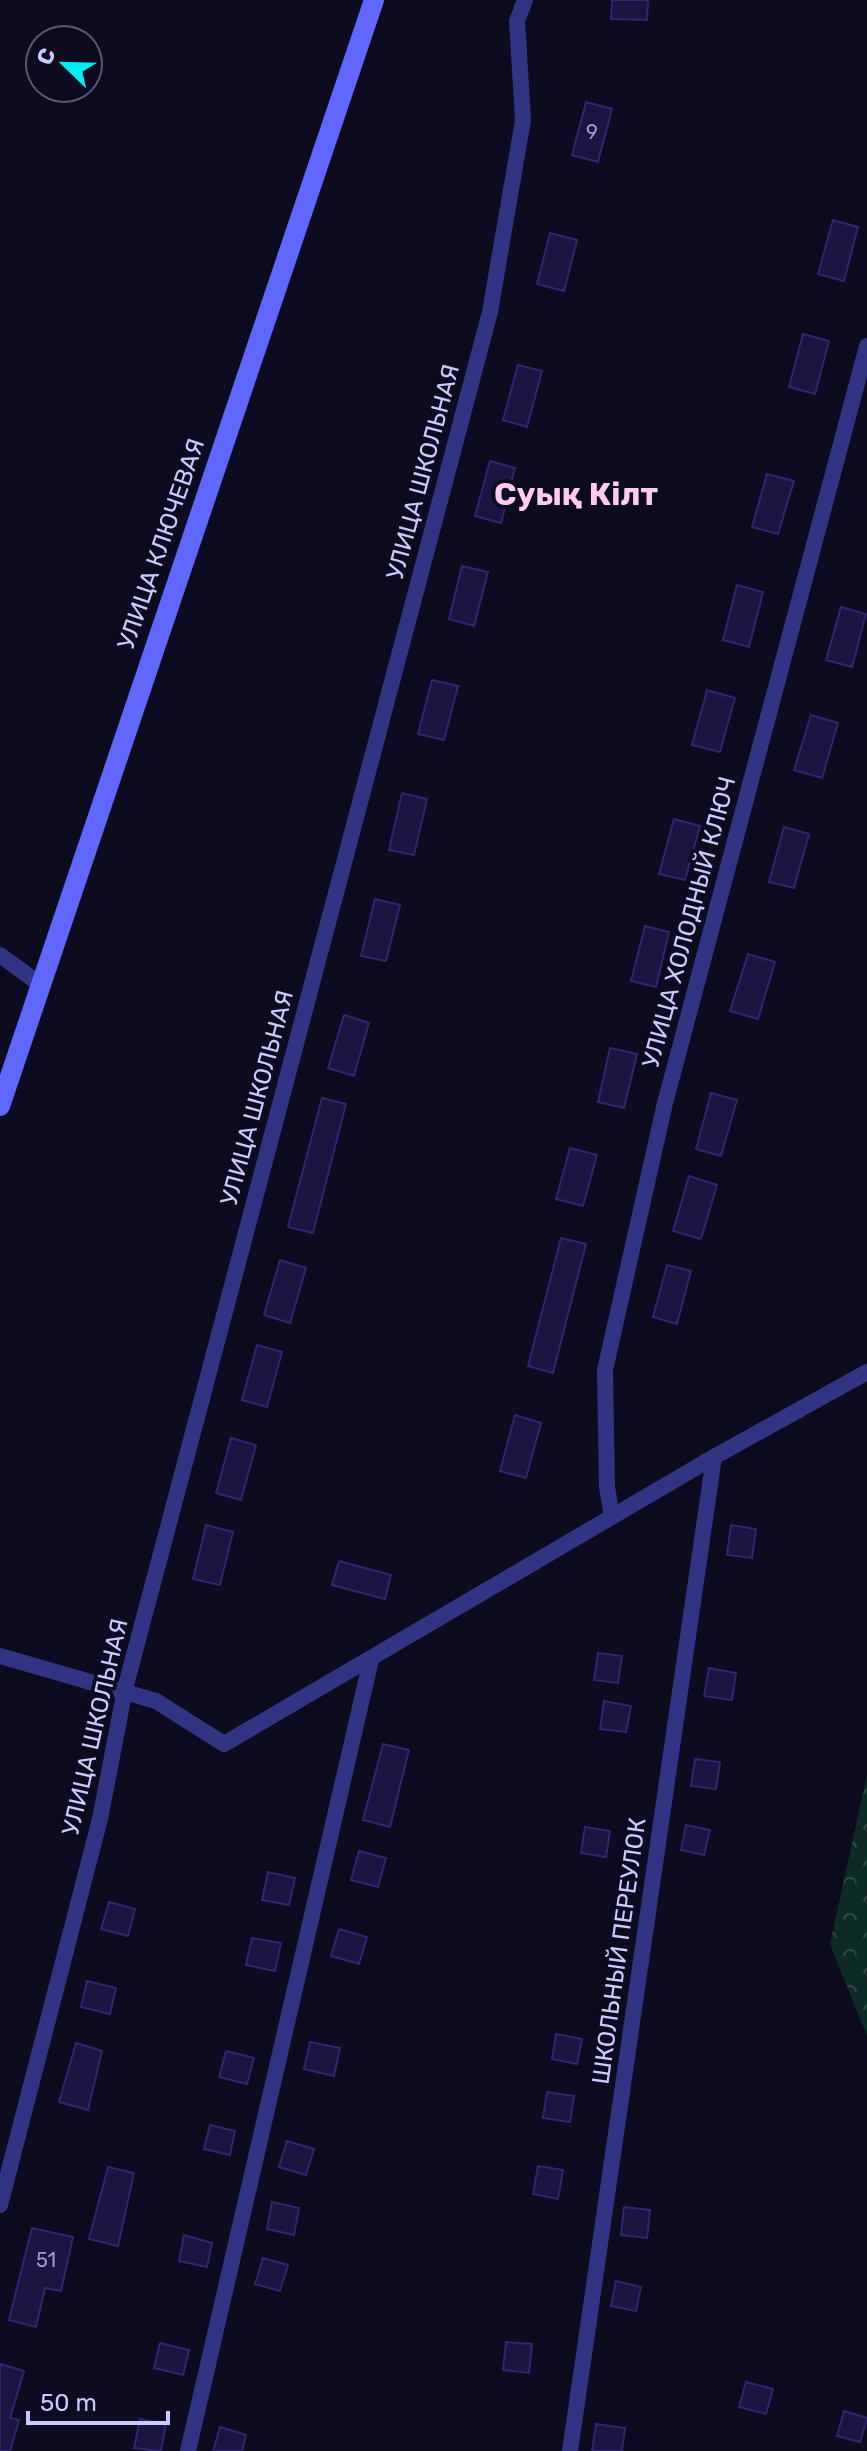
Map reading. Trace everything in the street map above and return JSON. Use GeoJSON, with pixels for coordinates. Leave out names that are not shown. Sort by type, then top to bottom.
{"type":"FeatureCollection","features":[{"type":"Feature","properties":{"kind":"street","name":"УЛИЦА КЛЮЧЕВАЯ"},"geometry":{"type":"LineString","coordinates":[[1,1102],[374,0]]}},
{"type":"Feature","properties":{"kind":"street","name":"УЛИЦА ШКОЛЬНАЯ"},"geometry":{"type":"LineString","coordinates":[[0,2205],[100,1819],[125,1689],[490,312],[523,120],[517,21],[525,0]]}},
{"type":"Feature","properties":{"kind":"street","name":"УЛИЦА ХОЛОДНЫЙ КЛЮЧ"},"geometry":{"type":"LineString","coordinates":[[612,1517],[607,1487],[605,1370],[665,1103],[867,346]]}},
{"type":"Feature","properties":{"kind":"street"},"geometry":{"type":"LineString","coordinates":[[0,955],[41,985]]}},
{"type":"Feature","properties":{"kind":"street"},"geometry":{"type":"LineString","coordinates":[[0,1656],[125,1689],[156,1701],[224,1744],[714,1457],[867,1372]]}},
{"type":"Feature","properties":{"kind":"street","name":"ШКОЛЬНЫЙ ПЕРЕУЛОК"},"geometry":{"type":"LineString","coordinates":[[570,2451],[714,1457]]}},
{"type":"Feature","properties":{"kind":"street"},"geometry":{"type":"LineString","coordinates":[[188,2451],[371,1660]]}},
{"type":"Feature","properties":{"kind":"green space"},"geometry":{"type":"Polygon","coordinates":[[[867,1775],[867,2036],[830,1944],[867,1775]]]}},
{"type":"Feature","properties":{"kind":"building"},"geometry":{"type":"Polygon","coordinates":[[[612,0],[648,0],[647,20],[611,19],[612,0]]]}},
{"type":"Feature","properties":{"kind":"building"},"geometry":{"type":"Polygon","coordinates":[[[586,102],[612,109],[598,162],[572,155],[586,102]]]}},
{"type":"Feature","properties":{"kind":"building"},"geometry":{"type":"Polygon","coordinates":[[[833,220],[858,227],[844,281],[818,274],[833,220]]]}},
{"type":"Feature","properties":{"kind":"building"},"geometry":{"type":"Polygon","coordinates":[[[550,233],[577,240],[564,291],[537,284],[550,233]]]}},
{"type":"Feature","properties":{"kind":"building"},"geometry":{"type":"Polygon","coordinates":[[[803,334],[829,341],[815,394],[789,387],[803,334]]]}},
{"type":"Feature","properties":{"kind":"building"},"geometry":{"type":"Polygon","coordinates":[[[518,365],[542,371],[527,427],[503,420],[518,365]]]}},
{"type":"Feature","properties":{"kind":"building"},"geometry":{"type":"Polygon","coordinates":[[[490,461],[515,468],[501,523],[475,516],[490,461]]]}},
{"type":"Feature","properties":{"kind":"building"},"geometry":{"type":"Polygon","coordinates":[[[767,474],[794,481],[778,534],[752,527],[767,474]]]}},
{"type":"Feature","properties":{"kind":"building"},"geometry":{"type":"Polygon","coordinates":[[[462,566],[488,572],[474,626],[449,619],[462,566]]]}},
{"type":"Feature","properties":{"kind":"building"},"geometry":{"type":"Polygon","coordinates":[[[737,585],[763,592],[749,647],[723,640],[737,585]]]}},
{"type":"Feature","properties":{"kind":"building"},"geometry":{"type":"Polygon","coordinates":[[[841,607],[866,614],[852,667],[826,660],[841,607]]]}},
{"type":"Feature","properties":{"kind":"building"},"geometry":{"type":"Polygon","coordinates":[[[432,680],[458,686],[444,740],[418,734],[432,680]]]}},
{"type":"Feature","properties":{"kind":"building"},"geometry":{"type":"Polygon","coordinates":[[[707,690],[735,698],[720,752],[692,745],[707,690]]]}},
{"type":"Feature","properties":{"kind":"building"},"geometry":{"type":"Polygon","coordinates":[[[811,715],[838,723],[822,778],[794,770],[811,715]]]}},
{"type":"Feature","properties":{"kind":"building"},"geometry":{"type":"Polygon","coordinates":[[[402,793],[427,799],[414,855],[389,850],[402,793]]]}},
{"type":"Feature","properties":{"kind":"building"},"geometry":{"type":"Polygon","coordinates":[[[674,819],[700,826],[685,880],[659,874],[674,819]]]}},
{"type":"Feature","properties":{"kind":"building"},"geometry":{"type":"Polygon","coordinates":[[[784,827],[809,834],[794,888],[769,882],[784,827]]]}},
{"type":"Feature","properties":{"kind":"building"},"geometry":{"type":"Polygon","coordinates":[[[375,899],[400,905],[386,961],[361,956],[375,899]]]}},
{"type":"Feature","properties":{"kind":"building"},"geometry":{"type":"Polygon","coordinates":[[[645,926],[669,932],[656,987],[631,981],[645,926]]]}},
{"type":"Feature","properties":{"kind":"building"},"geometry":{"type":"Polygon","coordinates":[[[748,954],[775,962],[758,1019],[730,1011],[748,954]]]}},
{"type":"Feature","properties":{"kind":"building"},"geometry":{"type":"Polygon","coordinates":[[[344,1015],[369,1023],[354,1076],[328,1068],[344,1015]]]}},
{"type":"Feature","properties":{"kind":"building"},"geometry":{"type":"Polygon","coordinates":[[[610,1048],[637,1054],[624,1108],[598,1102],[610,1048]]]}},
{"type":"Feature","properties":{"kind":"building"},"geometry":{"type":"Polygon","coordinates":[[[711,1093],[737,1100],[721,1156],[696,1149],[711,1093]]]}},
{"type":"Feature","properties":{"kind":"building"},"geometry":{"type":"Polygon","coordinates":[[[322,1098],[346,1104],[313,1233],[288,1227],[322,1098]]]}},
{"type":"Feature","properties":{"kind":"building"},"geometry":{"type":"Polygon","coordinates":[[[570,1148],[597,1155],[583,1206],[556,1199],[570,1148]]]}},
{"type":"Feature","properties":{"kind":"building"},"geometry":{"type":"Polygon","coordinates":[[[689,1176],[717,1185],[701,1239],[673,1231],[689,1176]]]}},
{"type":"Feature","properties":{"kind":"building"},"geometry":{"type":"Polygon","coordinates":[[[561,1238],[586,1244],[553,1373],[528,1366],[561,1238]]]}},
{"type":"Feature","properties":{"kind":"building"},"geometry":{"type":"Polygon","coordinates":[[[280,1260],[306,1268],[290,1323],[264,1315],[280,1260]]]}},
{"type":"Feature","properties":{"kind":"building"},"geometry":{"type":"Polygon","coordinates":[[[667,1265],[691,1271],[677,1324],[653,1317],[667,1265]]]}},
{"type":"Feature","properties":{"kind":"building"},"geometry":{"type":"Polygon","coordinates":[[[257,1345],[282,1352],[267,1407],[242,1400],[257,1345]]]}},
{"type":"Feature","properties":{"kind":"building"},"geometry":{"type":"Polygon","coordinates":[[[515,1415],[541,1423],[526,1478],[500,1471],[515,1415]]]}},
{"type":"Feature","properties":{"kind":"building"},"geometry":{"type":"Polygon","coordinates":[[[231,1438],[256,1445],[241,1500],[216,1493],[231,1438]]]}},
{"type":"Feature","properties":{"kind":"building"},"geometry":{"type":"Polygon","coordinates":[[[206,1525],[233,1532],[220,1585],[193,1579],[206,1525]]]}},
{"type":"Feature","properties":{"kind":"building"},"geometry":{"type":"Polygon","coordinates":[[[731,1525],[756,1529],[752,1558],[727,1555],[731,1525]]]}},
{"type":"Feature","properties":{"kind":"building"},"geometry":{"type":"Polygon","coordinates":[[[339,1561],[391,1575],[385,1599],[332,1585],[339,1561]]]}},
{"type":"Feature","properties":{"kind":"building"},"geometry":{"type":"Polygon","coordinates":[[[598,1653],[622,1656],[618,1683],[594,1680],[598,1653]]]}},
{"type":"Feature","properties":{"kind":"building"},"geometry":{"type":"Polygon","coordinates":[[[709,1668],[736,1673],[732,1700],[704,1696],[709,1668]]]}},
{"type":"Feature","properties":{"kind":"building"},"geometry":{"type":"Polygon","coordinates":[[[604,1701],[631,1706],[626,1732],[600,1729],[604,1701]]]}},
{"type":"Feature","properties":{"kind":"building"},"geometry":{"type":"Polygon","coordinates":[[[383,1744],[409,1750],[390,1827],[363,1820],[383,1744]]]}},
{"type":"Feature","properties":{"kind":"building"},"geometry":{"type":"Polygon","coordinates":[[[695,1759],[720,1762],[716,1789],[691,1786],[695,1759]]]}},
{"type":"Feature","properties":{"kind":"building"},"geometry":{"type":"Polygon","coordinates":[[[686,1825],[710,1830],[704,1855],[681,1850],[686,1825]]]}},
{"type":"Feature","properties":{"kind":"building"},"geometry":{"type":"Polygon","coordinates":[[[585,1827],[610,1831],[606,1857],[581,1853],[585,1827]]]}},
{"type":"Feature","properties":{"kind":"building"},"geometry":{"type":"Polygon","coordinates":[[[359,1851],[386,1858],[378,1887],[351,1880],[359,1851]]]}},
{"type":"Feature","properties":{"kind":"building"},"geometry":{"type":"Polygon","coordinates":[[[268,1872],[295,1878],[289,1905],[262,1900],[268,1872]]]}},
{"type":"Feature","properties":{"kind":"building"},"geometry":{"type":"Polygon","coordinates":[[[109,1902],[135,1909],[128,1936],[101,1929],[109,1902]]]}},
{"type":"Feature","properties":{"kind":"building"},"geometry":{"type":"Polygon","coordinates":[[[339,1929],[367,1937],[359,1964],[331,1956],[339,1929]]]}},
{"type":"Feature","properties":{"kind":"building"},"geometry":{"type":"Polygon","coordinates":[[[252,1938],[281,1943],[275,1971],[246,1965],[252,1938]]]}},
{"type":"Feature","properties":{"kind":"building"},"geometry":{"type":"Polygon","coordinates":[[[87,1981],[116,1988],[110,2014],[81,2007],[87,1981]]]}},
{"type":"Feature","properties":{"kind":"building"},"geometry":{"type":"Polygon","coordinates":[[[556,2034],[582,2039],[577,2064],[552,2059],[556,2034]]]}},
{"type":"Feature","properties":{"kind":"building"},"geometry":{"type":"Polygon","coordinates":[[[310,2042],[340,2048],[334,2076],[304,2069],[310,2042]]]}},
{"type":"Feature","properties":{"kind":"building"},"geometry":{"type":"Polygon","coordinates":[[[76,2043],[102,2051],[88,2110],[59,2102],[76,2043]]]}},
{"type":"Feature","properties":{"kind":"building"},"geometry":{"type":"Polygon","coordinates":[[[226,2051],[254,2058],[247,2084],[219,2077],[226,2051]]]}},
{"type":"Feature","properties":{"kind":"building"},"geometry":{"type":"Polygon","coordinates":[[[547,2092],[574,2096],[570,2122],[543,2118],[547,2092]]]}},
{"type":"Feature","properties":{"kind":"building"},"geometry":{"type":"Polygon","coordinates":[[[210,2125],[235,2131],[230,2155],[204,2149],[210,2125]]]}},
{"type":"Feature","properties":{"kind":"building"},"geometry":{"type":"Polygon","coordinates":[[[287,2141],[314,2149],[306,2175],[279,2167],[287,2141]]]}},
{"type":"Feature","properties":{"kind":"building"},"geometry":{"type":"Polygon","coordinates":[[[538,2166],[563,2170],[558,2199],[533,2194],[538,2166]]]}},
{"type":"Feature","properties":{"kind":"building"},"geometry":{"type":"Polygon","coordinates":[[[108,2167],[134,2173],[118,2246],[89,2239],[108,2167]]]}},
{"type":"Feature","properties":{"kind":"building"},"geometry":{"type":"Polygon","coordinates":[[[272,2202],[299,2208],[294,2235],[267,2229],[272,2202]]]}},
{"type":"Feature","properties":{"kind":"building"},"geometry":{"type":"Polygon","coordinates":[[[624,2207],[650,2210],[647,2238],[621,2235],[624,2207]]]}},
{"type":"Feature","properties":{"kind":"building"},"geometry":{"type":"Polygon","coordinates":[[[32,2228],[73,2237],[61,2291],[45,2288],[36,2327],[9,2320],[32,2228]]]}},
{"type":"Feature","properties":{"kind":"building"},"geometry":{"type":"Polygon","coordinates":[[[184,2235],[212,2243],[207,2267],[179,2261],[184,2235]]]}},
{"type":"Feature","properties":{"kind":"building"},"geometry":{"type":"Polygon","coordinates":[[[263,2258],[288,2265],[280,2291],[255,2284],[263,2258]]]}},
{"type":"Feature","properties":{"kind":"building"},"geometry":{"type":"Polygon","coordinates":[[[616,2281],[641,2287],[636,2311],[611,2306],[616,2281]]]}},
{"type":"Feature","properties":{"kind":"building"},"geometry":{"type":"Polygon","coordinates":[[[506,2342],[532,2344],[529,2373],[503,2370],[506,2342]]]}},
{"type":"Feature","properties":{"kind":"building"},"geometry":{"type":"Polygon","coordinates":[[[160,2343],[189,2350],[183,2375],[154,2368],[160,2343]]]}},
{"type":"Feature","properties":{"kind":"building"},"geometry":{"type":"Polygon","coordinates":[[[0,2364],[24,2371],[10,2418],[19,2420],[10,2451],[0,2451],[0,2364]]]}},
{"type":"Feature","properties":{"kind":"building"},"geometry":{"type":"Polygon","coordinates":[[[746,2382],[773,2389],[766,2414],[739,2407],[746,2382]]]}},
{"type":"Feature","properties":{"kind":"building"},"geometry":{"type":"Polygon","coordinates":[[[844,2411],[867,2418],[860,2442],[837,2436],[844,2411]]]}},
{"type":"Feature","properties":{"kind":"building"},"geometry":{"type":"Polygon","coordinates":[[[140,2419],[166,2424],[161,2451],[134,2448],[140,2419]]]}},
{"type":"Feature","properties":{"kind":"building"},"geometry":{"type":"Polygon","coordinates":[[[596,2424],[625,2428],[622,2451],[592,2451],[596,2424]]]}},
{"type":"Feature","properties":{"kind":"building"},"geometry":{"type":"Polygon","coordinates":[[[220,2427],[246,2435],[242,2451],[213,2451],[220,2427]]]}},
{"type":"Feature","properties":{"kind":"district","name":"Суық Кілт"},"geometry":{"type":"Point","coordinates":[576,494]}}]}
